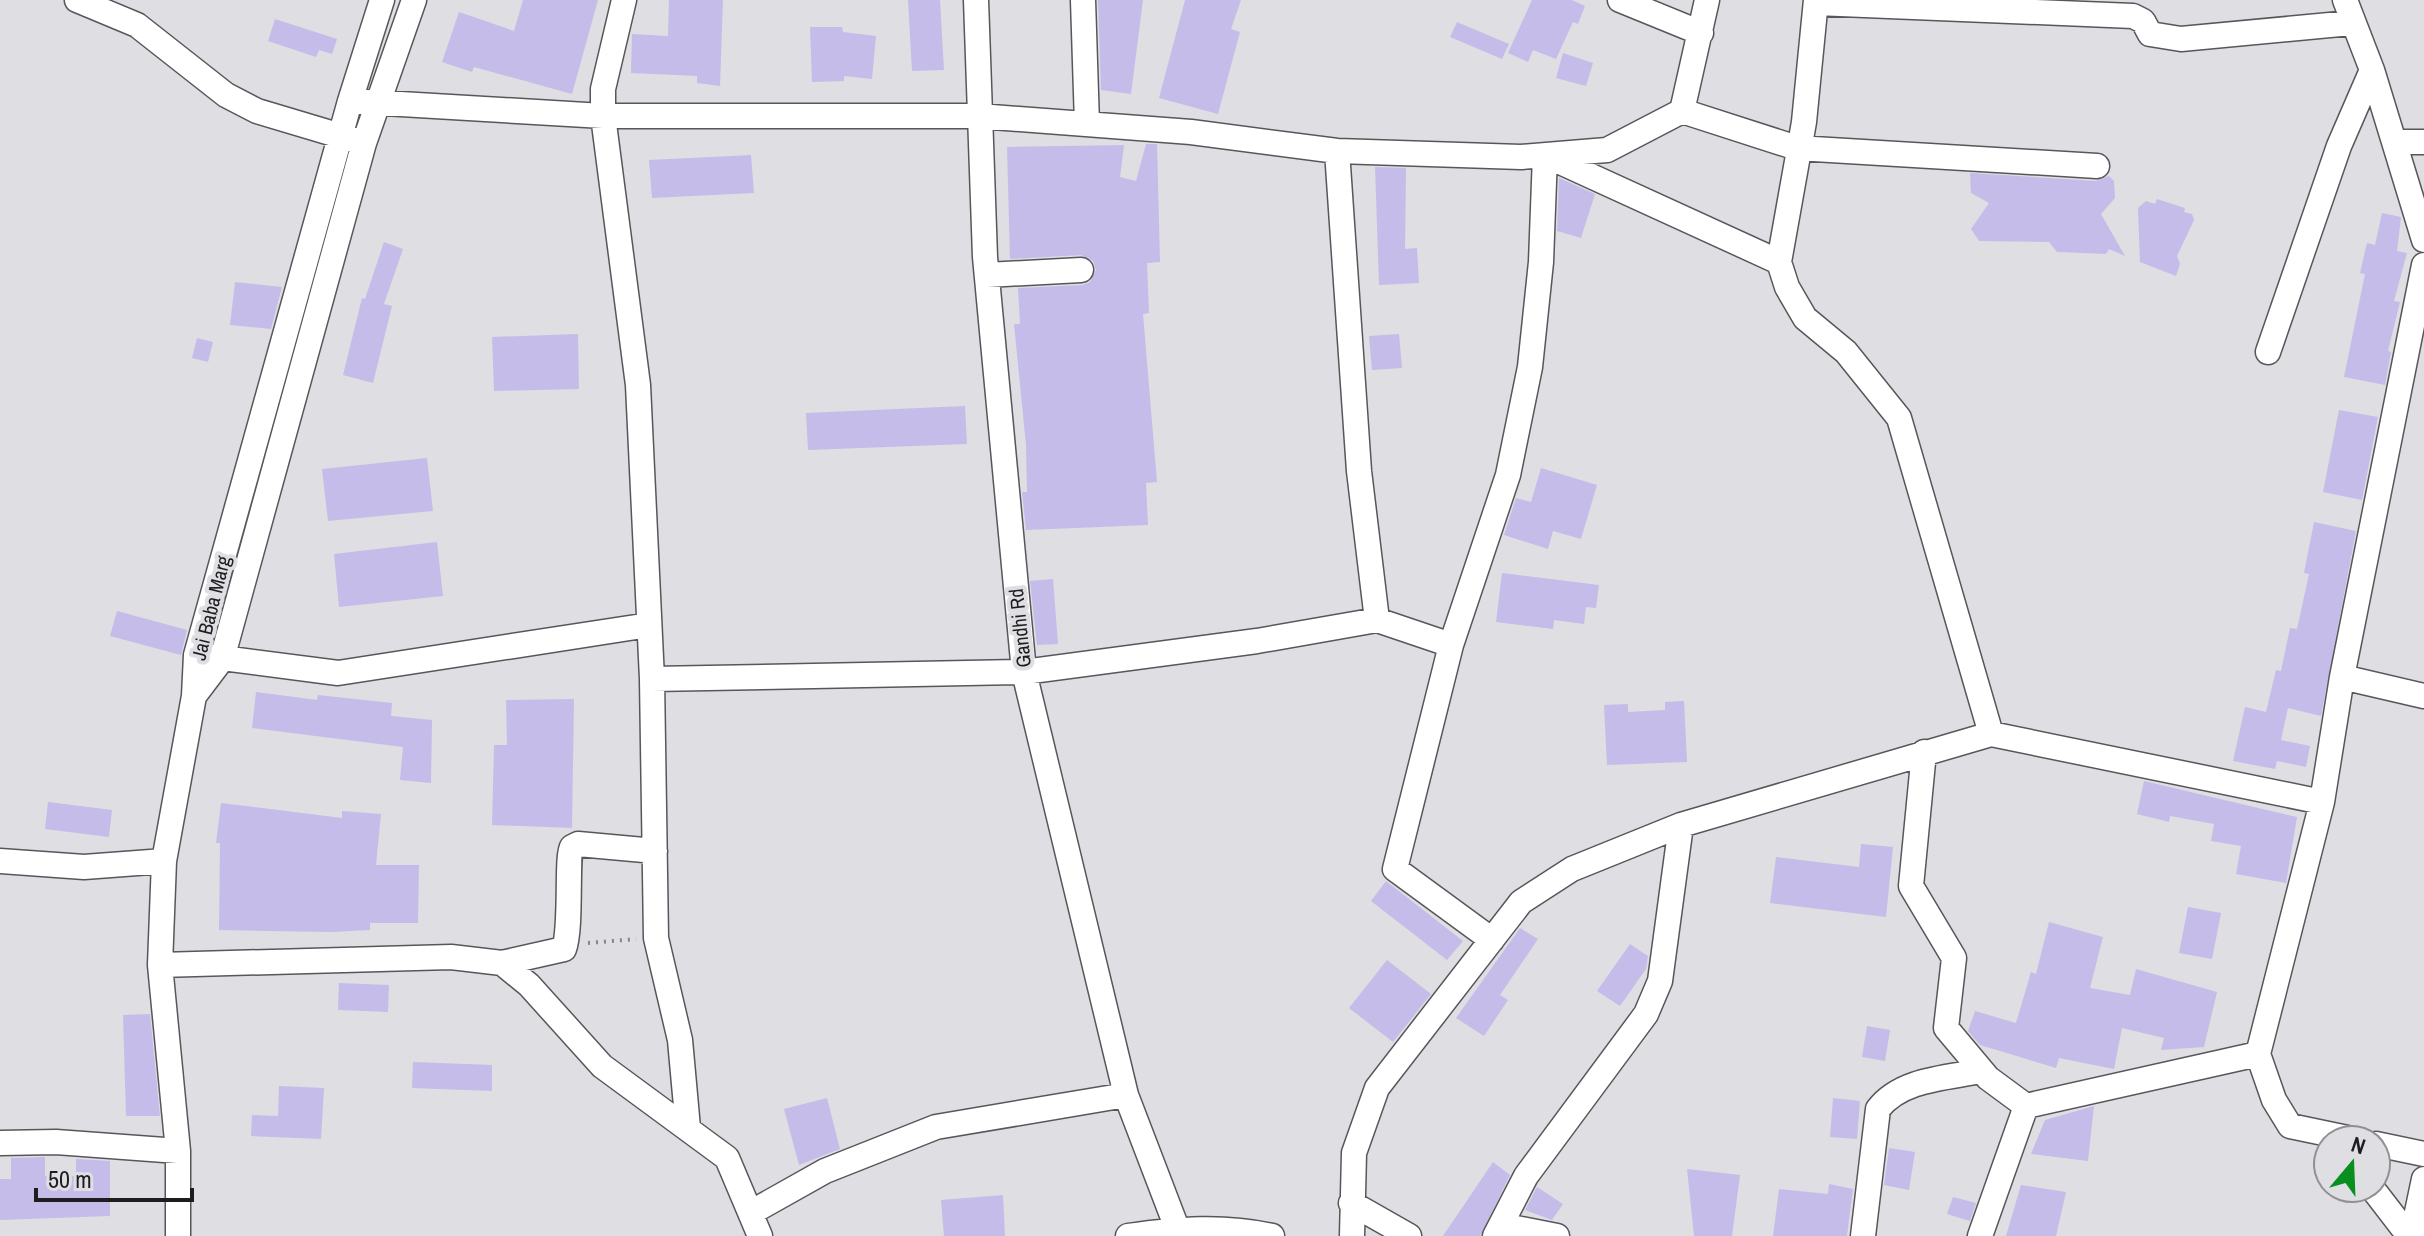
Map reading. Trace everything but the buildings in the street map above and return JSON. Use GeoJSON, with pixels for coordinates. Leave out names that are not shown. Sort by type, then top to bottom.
{"type":"FeatureCollection","features":[{"type":"Feature","properties":{"kind":"street"},"geometry":{"type":"LineString","coordinates":[[77,0],[137,25],[226,95],[246,105],[353,139]]}},
{"type":"Feature","properties":{"kind":"street","name":"Jai Baba Marg"},"geometry":{"type":"LineString","coordinates":[[353,139],[350,101],[382,0]]}},
{"type":"Feature","properties":{"kind":"street","name":"Jai Baba Marg"},"geometry":{"type":"LineString","coordinates":[[194,696],[196,655],[240,542],[353,139],[377,104],[414,0]]}},
{"type":"Feature","properties":{"kind":"street"},"geometry":{"type":"LineString","coordinates":[[624,0],[603,89],[603,116],[638,385],[652,679],[656,938],[680,1040],[688,1128]]}},
{"type":"Feature","properties":{"kind":"street","name":"Gandhi Rd"},"geometry":{"type":"LineString","coordinates":[[976,0],[987,275],[1024,672],[1126,1095],[1164,1202],[1179,1233]]}},
{"type":"Feature","properties":{"kind":"street"},"geometry":{"type":"LineString","coordinates":[[1083,0],[1087,124]]}},
{"type":"Feature","properties":{"kind":"street"},"geometry":{"type":"LineString","coordinates":[[1620,0],[1701,33]]}},
{"type":"Feature","properties":{"kind":"street"},"geometry":{"type":"LineString","coordinates":[[1682,111],[1707,0]]}},
{"type":"Feature","properties":{"kind":"street"},"geometry":{"type":"LineString","coordinates":[[1991,734],[1899,418],[1846,352],[1805,318],[1787,287],[1779,262],[1804,122],[1816,1],[1996,6],[2133,16],[2143,21],[2150,34],[2181,39],[2348,12],[2372,70],[2423,229]]}},
{"type":"Feature","properties":{"kind":"street"},"geometry":{"type":"LineString","coordinates":[[2268,352],[2339,146],[2372,70]]}},
{"type":"Feature","properties":{"kind":"street"},"geometry":{"type":"LineString","coordinates":[[350,101],[603,116],[979,116],[1191,132],[1337,151],[1545,155],[1607,150],[1682,111],[1797,148],[2097,166]]}},
{"type":"Feature","properties":{"kind":"street"},"geometry":{"type":"LineString","coordinates":[[2395,142],[2424,142]]}},
{"type":"Feature","properties":{"kind":"street"},"geometry":{"type":"LineString","coordinates":[[1337,151],[1359,471],[1377,620]]}},
{"type":"Feature","properties":{"kind":"street"},"geometry":{"type":"LineString","coordinates":[[1545,155],[1779,262]]}},
{"type":"Feature","properties":{"kind":"street"},"geometry":{"type":"LineString","coordinates":[[1492,940],[1395,869],[1451,645],[1508,475],[1530,367],[1541,262],[1545,155]]}},
{"type":"Feature","properties":{"kind":"street"},"geometry":{"type":"LineString","coordinates":[[2312,1132],[2290,1126],[2274,1100],[2258,1054],[2322,802],[2342,677],[2424,265]]}},
{"type":"Feature","properties":{"kind":"street"},"geometry":{"type":"LineString","coordinates":[[987,275],[1081,270]]}},
{"type":"Feature","properties":{"kind":"street","name":"Jai Baba Marg"},"geometry":{"type":"LineString","coordinates":[[194,696],[222,659],[240,542]]}},
{"type":"Feature","properties":{"kind":"street"},"geometry":{"type":"LineString","coordinates":[[652,679],[1024,672],[1257,641],[1377,620],[1451,645]]}},
{"type":"Feature","properties":{"kind":"street"},"geometry":{"type":"LineString","coordinates":[[196,655],[338,673],[649,625]]}},
{"type":"Feature","properties":{"kind":"street"},"geometry":{"type":"LineString","coordinates":[[2342,677],[2424,696]]}},
{"type":"Feature","properties":{"kind":"street"},"geometry":{"type":"LineString","coordinates":[[178,1236],[178,1151],[160,965],[164,861],[194,696]]}},
{"type":"Feature","properties":{"kind":"street"},"geometry":{"type":"LineString","coordinates":[[1352,1236],[1354,1153],[1377,1088],[1521,902],[1572,869],[1681,825],[1991,734],[2322,802]]}},
{"type":"Feature","properties":{"kind":"street"},"geometry":{"type":"LineString","coordinates":[[1924,752],[1911,886],[1954,958],[1946,1028],[1981,1071],[2026,1106]]}},
{"type":"Feature","properties":{"kind":"street"},"geometry":{"type":"LineString","coordinates":[[1557,1236],[1498,1230],[1526,1176],[1646,1014],[1660,981],[1681,825]]}},
{"type":"Feature","properties":{"kind":"street"},"geometry":{"type":"LineString","coordinates":[[160,965],[451,957],[502,963],[557,953],[566,945],[572,874],[567,857],[572,847],[578,844],[655,851]]}},
{"type":"Feature","properties":{"kind":"street"},"geometry":{"type":"LineString","coordinates":[[0,861],[84,867],[164,861]]}},
{"type":"Feature","properties":{"kind":"street"},"geometry":{"type":"LineString","coordinates":[[502,963],[529,985],[555,1018],[602,1066],[727,1158],[760,1236]]}},
{"type":"Feature","properties":{"kind":"street"},"geometry":{"type":"LineString","coordinates":[[2026,1106],[2258,1054]]}},
{"type":"Feature","properties":{"kind":"street"},"geometry":{"type":"LineString","coordinates":[[1863,1236],[1878,1109],[1888,1096],[1915,1084],[1981,1071]]}},
{"type":"Feature","properties":{"kind":"street"},"geometry":{"type":"LineString","coordinates":[[752,1212],[825,1171],[936,1127],[1126,1095]]}},
{"type":"Feature","properties":{"kind":"street"},"geometry":{"type":"LineString","coordinates":[[1980,1236],[2026,1106]]}},
{"type":"Feature","properties":{"kind":"street"},"geometry":{"type":"LineString","coordinates":[[0,1143],[56,1142],[178,1151]]}},
{"type":"Feature","properties":{"kind":"street"},"geometry":{"type":"LineString","coordinates":[[2392,1147],[2424,1154]]}},
{"type":"Feature","properties":{"kind":"street"},"geometry":{"type":"LineString","coordinates":[[2410,1236],[2424,1179]]}},
{"type":"Feature","properties":{"kind":"street"},"geometry":{"type":"LineString","coordinates":[[1351,1203],[1409,1236]]}},
{"type":"Feature","properties":{"kind":"street"},"geometry":{"type":"LineString","coordinates":[[2385,1204],[2410,1236]]}},
{"type":"Feature","properties":{"kind":"street"},"geometry":{"type":"LineString","coordinates":[[1128,1236],[1222,1229],[1272,1236]]}},
{"type":"Feature","properties":{"kind":"path"},"geometry":{"type":"LineString","coordinates":[[566,945],[656,938]]}}]}
